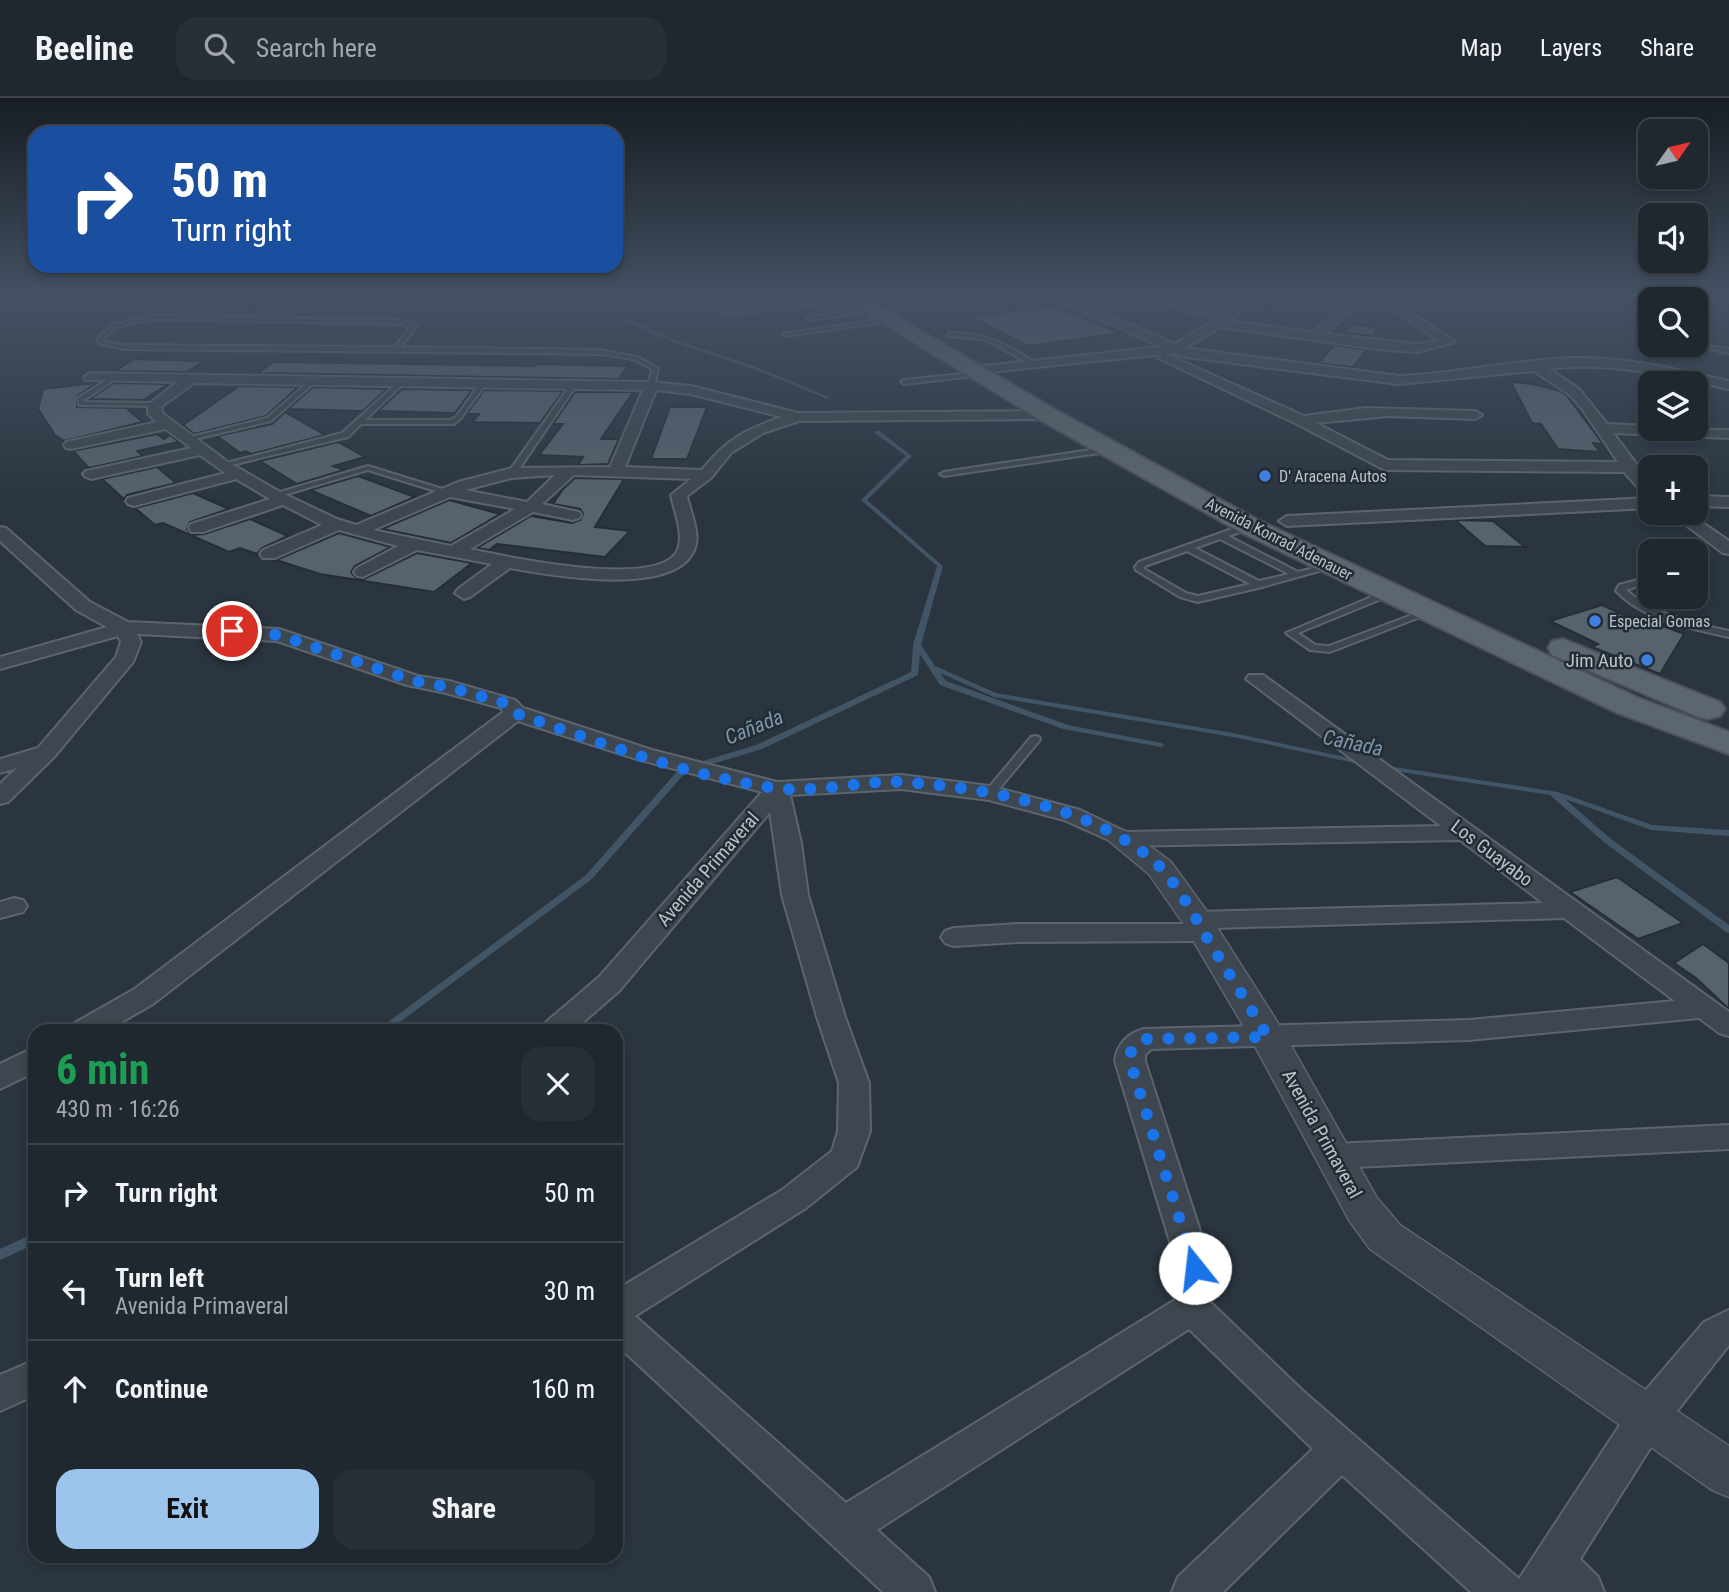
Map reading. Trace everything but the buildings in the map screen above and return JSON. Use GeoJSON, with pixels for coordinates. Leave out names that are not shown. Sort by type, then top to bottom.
{"type":"FeatureCollection","features":[{"type":"Feature","properties":{"kind":"main road","name":"Avenida Konrad Adenauer"},"geometry":{"type":"LineString","coordinates":[[984,365],[1287,521],[1427,589],[1729,718]]}},
{"type":"Feature","properties":{"kind":"main road","name":"Avenida Konrad Adenauer"},"geometry":{"type":"LineString","coordinates":[[990,365],[1048,415],[1249,526],[1627,705],[1729,744]]}},
{"type":"Feature","properties":{"kind":"street"},"geometry":{"type":"LineString","coordinates":[[981,416],[1004,375],[1084,365]]}},
{"type":"Feature","properties":{"kind":"street"},"geometry":{"type":"LineString","coordinates":[[1197,365],[1378,463],[1391,466],[1627,467]]}},
{"type":"Feature","properties":{"kind":"street"},"geometry":{"type":"LineString","coordinates":[[1272,365],[1399,380],[1455,377],[1546,365]]}},
{"type":"Feature","properties":{"kind":"street"},"geometry":{"type":"LineString","coordinates":[[1617,365],[1637,366],[1729,385]]}},
{"type":"Feature","properties":{"kind":"street"},"geometry":{"type":"LineString","coordinates":[[1534,366],[1561,379],[1584,399],[1605,428],[1627,467],[1638,478]]}},
{"type":"Feature","properties":{"kind":"street"},"geometry":{"type":"LineString","coordinates":[[91,377],[651,386],[691,390],[798,417],[1048,415]]}},
{"type":"Feature","properties":{"kind":"street"},"geometry":{"type":"LineString","coordinates":[[190,379],[155,405],[155,414],[223,465],[278,497],[337,525],[506,562],[613,576],[639,574],[677,562],[685,553],[689,541],[679,495],[706,475],[726,450],[758,430],[798,417]]}},
{"type":"Feature","properties":{"kind":"street"},"geometry":{"type":"LineString","coordinates":[[615,472],[651,386]]}},
{"type":"Feature","properties":{"kind":"street"},"geometry":{"type":"LineString","coordinates":[[753,405],[758,430]]}},
{"type":"Feature","properties":{"kind":"street"},"geometry":{"type":"LineString","coordinates":[[1302,422],[1334,414],[1373,411],[1475,415]]}},
{"type":"Feature","properties":{"kind":"street"},"geometry":{"type":"LineString","coordinates":[[71,445],[168,424]]}},
{"type":"Feature","properties":{"kind":"street"},"geometry":{"type":"LineString","coordinates":[[1605,428],[1729,434]]}},
{"type":"Feature","properties":{"kind":"street"},"geometry":{"type":"LineString","coordinates":[[92,474],[202,450]]}},
{"type":"Feature","properties":{"kind":"street"},"geometry":{"type":"LineString","coordinates":[[453,552],[528,508],[570,470]]}},
{"type":"Feature","properties":{"kind":"street"},"geometry":{"type":"LineString","coordinates":[[359,530],[448,492],[512,473],[570,470],[706,475]]}},
{"type":"Feature","properties":{"kind":"street"},"geometry":{"type":"LineString","coordinates":[[134,502],[238,474]]}},
{"type":"Feature","properties":{"kind":"street"},"geometry":{"type":"LineString","coordinates":[[448,492],[573,515]]}},
{"type":"Feature","properties":{"kind":"street"},"geometry":{"type":"LineString","coordinates":[[197,528],[278,497]]}},
{"type":"Feature","properties":{"kind":"street"},"geometry":{"type":"LineString","coordinates":[[1708,501],[1729,502]]}},
{"type":"Feature","properties":{"kind":"street"},"geometry":{"type":"LineString","coordinates":[[1287,521],[1638,504]]}},
{"type":"Feature","properties":{"kind":"street"},"geometry":{"type":"LineString","coordinates":[[269,554],[337,525]]}},
{"type":"Feature","properties":{"kind":"street"},"geometry":{"type":"LineString","coordinates":[[1695,525],[1729,549]]}},
{"type":"Feature","properties":{"kind":"street"},"geometry":{"type":"LineString","coordinates":[[0,531],[83,606],[124,628],[131,642],[126,658],[46,752],[0,797]]}},
{"type":"Feature","properties":{"kind":"street"},"geometry":{"type":"LineString","coordinates":[[363,572],[414,544]]}},
{"type":"Feature","properties":{"kind":"street"},"geometry":{"type":"LineString","coordinates":[[464,593],[506,562]]}},
{"type":"Feature","properties":{"kind":"street"},"geometry":{"type":"LineString","coordinates":[[0,663],[124,628],[279,635],[414,681],[449,687],[508,704],[515,713],[667,763],[777,789],[789,843],[795,895],[831,1017],[855,1083],[855,1131],[846,1158],[794,1199],[623,1305]]}},
{"type":"Feature","properties":{"kind":"street","name":"Los Guayabo"},"geometry":{"type":"LineString","coordinates":[[1256,679],[1729,1026]]}},
{"type":"Feature","properties":{"kind":"street"},"geometry":{"type":"LineString","coordinates":[[1685,700],[1729,708]]}},
{"type":"Feature","properties":{"kind":"street"},"geometry":{"type":"LineString","coordinates":[[95,1024],[143,997],[515,713]]}},
{"type":"Feature","properties":{"kind":"street"},"geometry":{"type":"LineString","coordinates":[[0,766],[46,752]]}},
{"type":"Feature","properties":{"kind":"street","name":"Avenida Primaveral"},"geometry":{"type":"LineString","coordinates":[[562,1024],[609,984],[777,789],[901,782],[990,793],[1072,815],[1122,838],[1160,867],[1200,926],[1268,1037],[1363,1209],[1385,1237],[1729,1474]]}},
{"type":"Feature","properties":{"kind":"street"},"geometry":{"type":"LineString","coordinates":[[1122,838],[1465,833]]}},
{"type":"Feature","properties":{"kind":"street"},"geometry":{"type":"LineString","coordinates":[[954,937],[1569,910]]}},
{"type":"Feature","properties":{"kind":"street"},"geometry":{"type":"LineString","coordinates":[[1192,1308],[1195,1268],[1130,1056],[1131,1051],[1144,1039],[1469,1030],[1704,1008]]}},
{"type":"Feature","properties":{"kind":"street"},"geometry":{"type":"LineString","coordinates":[[0,1078],[28,1062]]}},
{"type":"Feature","properties":{"kind":"street"},"geometry":{"type":"LineString","coordinates":[[1335,1156],[1729,1137]]}},
{"type":"Feature","properties":{"kind":"street"},"geometry":{"type":"LineString","coordinates":[[1192,1308],[1280,1393],[1503,1592]]}},
{"type":"Feature","properties":{"kind":"street"},"geometry":{"type":"LineString","coordinates":[[844,1528],[1192,1308]]}},
{"type":"Feature","properties":{"kind":"street"},"geometry":{"type":"LineString","coordinates":[[1583,1592],[1544,1577],[1647,1418],[1717,1333],[1729,1326]]}},
{"type":"Feature","properties":{"kind":"street"},"geometry":{"type":"LineString","coordinates":[[623,1327],[914,1592]]}},
{"type":"Feature","properties":{"kind":"street"},"geometry":{"type":"LineString","coordinates":[[0,1394],[28,1380]]}},
{"type":"Feature","properties":{"kind":"street"},"geometry":{"type":"LineString","coordinates":[[1194,1592],[1342,1448]]}},
{"type":"Feature","properties":{"kind":"lane"},"geometry":{"type":"LineString","coordinates":[[649,365],[655,368],[651,386]]}},
{"type":"Feature","properties":{"kind":"lane"},"geometry":{"type":"LineString","coordinates":[[904,382],[1004,375]]}},
{"type":"Feature","properties":{"kind":"lane"},"geometry":{"type":"LineString","coordinates":[[115,377],[79,399],[81,404],[155,405]]}},
{"type":"Feature","properties":{"kind":"lane"},"geometry":{"type":"LineString","coordinates":[[187,439],[269,420],[314,380]]}},
{"type":"Feature","properties":{"kind":"lane"},"geometry":{"type":"LineString","coordinates":[[223,465],[338,438],[352,431],[403,381]]}},
{"type":"Feature","properties":{"kind":"lane"},"geometry":{"type":"LineString","coordinates":[[359,422],[452,422],[458,418],[484,383]]}},
{"type":"Feature","properties":{"kind":"lane"},"geometry":{"type":"LineString","coordinates":[[512,473],[574,384]]}},
{"type":"Feature","properties":{"kind":"lane"},"geometry":{"type":"LineString","coordinates":[[944,474],[1110,449]]}},
{"type":"Feature","properties":{"kind":"lane"},"geometry":{"type":"LineString","coordinates":[[278,497],[368,468],[448,492]]}},
{"type":"Feature","properties":{"kind":"lane"},"geometry":{"type":"LineString","coordinates":[[1249,526],[1139,567],[1191,598],[1207,598],[1333,566]]}},
{"type":"Feature","properties":{"kind":"lane"},"geometry":{"type":"LineString","coordinates":[[1221,536],[1298,575]]}},
{"type":"Feature","properties":{"kind":"lane"},"geometry":{"type":"LineString","coordinates":[[1188,548],[1259,585]]}},
{"type":"Feature","properties":{"kind":"lane"},"geometry":{"type":"LineString","coordinates":[[1638,583],[1622,587],[1621,592],[1638,603]]}},
{"type":"Feature","properties":{"kind":"lane"},"geometry":{"type":"LineString","coordinates":[[1388,593],[1291,633],[1313,648],[1330,649],[1428,612]]}},
{"type":"Feature","properties":{"kind":"lane"},"geometry":{"type":"LineString","coordinates":[[1648,609],[1667,617],[1729,634]]}},
{"type":"Feature","properties":{"kind":"lane"},"geometry":{"type":"LineString","coordinates":[[990,793],[1035,739]]}},
{"type":"Feature","properties":{"kind":"waterway","name":"Cañada"},"geometry":{"type":"LineString","coordinates":[[745,365],[829,398]]}},
{"type":"Feature","properties":{"kind":"waterway","name":"Cañada"},"geometry":{"type":"LineString","coordinates":[[877,432],[909,456],[864,500],[940,566],[917,645]]}},
{"type":"Feature","properties":{"kind":"waterway","name":"Cañada"},"geometry":{"type":"LineString","coordinates":[[390,1024],[589,877],[683,770],[759,747],[915,673],[917,645]]}},
{"type":"Feature","properties":{"kind":"waterway"},"geometry":{"type":"LineString","coordinates":[[917,645],[932,667]]}},
{"type":"Feature","properties":{"kind":"waterway","name":"Cañada"},"geometry":{"type":"LineString","coordinates":[[932,667],[994,695],[1233,735],[1364,763]]}},
{"type":"Feature","properties":{"kind":"waterway"},"geometry":{"type":"LineString","coordinates":[[932,667],[943,683],[1066,727],[1161,745]]}},
{"type":"Feature","properties":{"kind":"waterway","name":"Cañada"},"geometry":{"type":"LineString","coordinates":[[1381,767],[1553,793],[1608,841],[1729,930]]}},
{"type":"Feature","properties":{"kind":"waterway"},"geometry":{"type":"LineString","coordinates":[[1558,794],[1651,827],[1729,833]]}},
{"type":"Feature","properties":{"kind":"waterway","name":"Cañada"},"geometry":{"type":"LineString","coordinates":[[0,1255],[28,1241]]}},
{"type":"Feature","properties":{"kind":"place","name":"D' Aracena Autos"},"geometry":{"type":"Point","coordinates":[1265,476]}},
{"type":"Feature","properties":{"kind":"place","name":"Especial Gomas"},"geometry":{"type":"Point","coordinates":[1595,621]}},
{"type":"Feature","properties":{"kind":"place","name":"Jim Auto"},"geometry":{"type":"Point","coordinates":[1647,660]}},
{"type":"Feature","properties":{"kind":"route"},"geometry":{"type":"LineString","coordinates":[[232,631],[279,635],[317,646],[414,681],[449,687],[508,704],[515,713],[695,771],[777,789],[901,782],[990,793],[1072,815],[1122,838],[1160,867],[1197,920],[1268,1037],[1144,1039],[1131,1051],[1130,1061],[1195,1268]]}}]}
